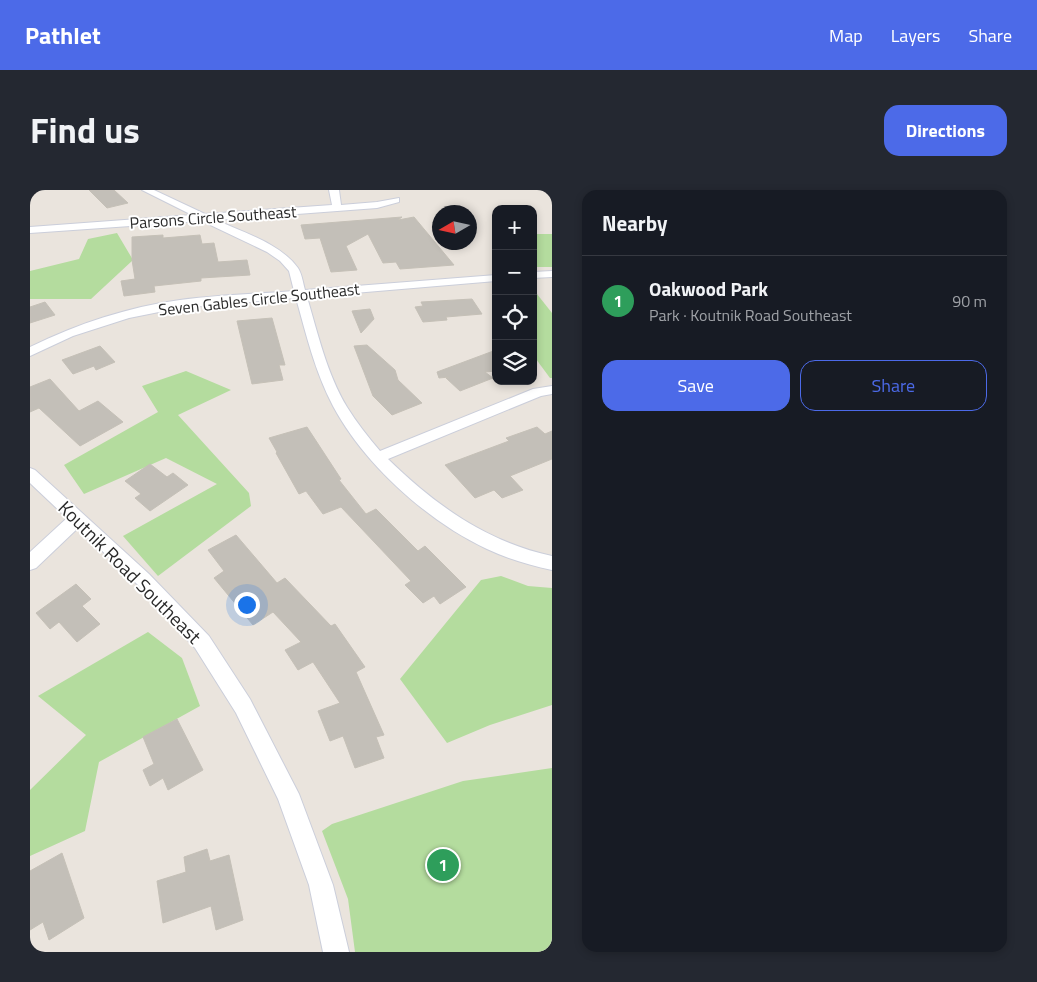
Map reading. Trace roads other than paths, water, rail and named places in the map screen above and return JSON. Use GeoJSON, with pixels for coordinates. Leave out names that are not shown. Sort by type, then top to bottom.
{"type":"FeatureCollection","features":[{"type":"Feature","properties":{"kind":"street"},"geometry":{"type":"LineString","coordinates":[[147,190],[271,250],[284,259],[294,270],[328,381],[341,408],[377,458],[422,499],[466,531],[505,551],[552,564]]}},
{"type":"Feature","properties":{"kind":"street"},"geometry":{"type":"LineString","coordinates":[[334,190],[337,208]]}},
{"type":"Feature","properties":{"kind":"street","name":"Parsons Circle Southeast"},"geometry":{"type":"LineString","coordinates":[[30,230],[377,205],[396,200]]}},
{"type":"Feature","properties":{"kind":"street"},"geometry":{"type":"LineString","coordinates":[[537,275],[552,274]]}},
{"type":"Feature","properties":{"kind":"street","name":"Seven Gables Circle Southeast"},"geometry":{"type":"LineString","coordinates":[[30,352],[68,333],[126,315],[179,304],[492,278]]}},
{"type":"Feature","properties":{"kind":"street"},"geometry":{"type":"LineString","coordinates":[[377,458],[538,392],[552,390]]}},
{"type":"Feature","properties":{"kind":"street","name":"Koutnik Road Southeast"},"geometry":{"type":"LineString","coordinates":[[30,474],[143,580],[202,642],[243,706],[288,794],[321,885],[336,952]]}},
{"type":"Feature","properties":{"kind":"street"},"geometry":{"type":"LineString","coordinates":[[30,563],[78,518]]}},
{"type":"Feature","properties":{"kind":"place","name":"Oakwood Park"},"geometry":{"type":"Point","coordinates":[443,865]}}]}
